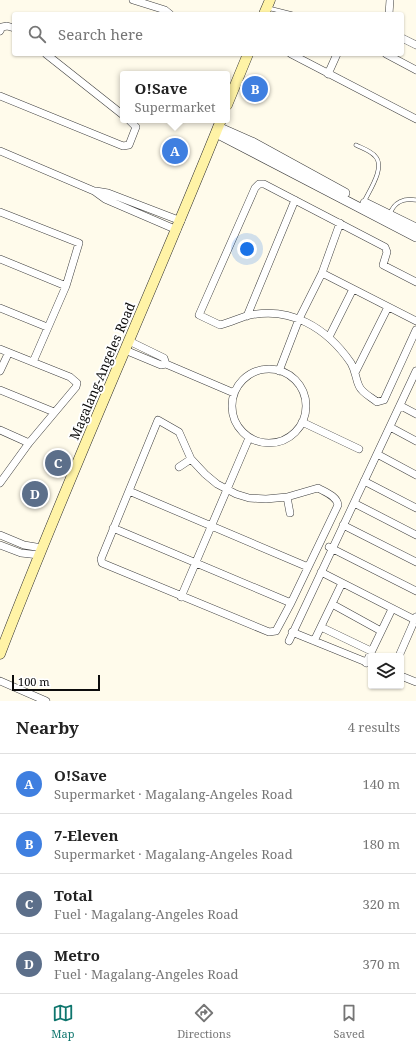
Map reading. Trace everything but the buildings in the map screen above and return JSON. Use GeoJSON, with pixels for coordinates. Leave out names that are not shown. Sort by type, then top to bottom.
{"type":"FeatureCollection","features":[{"type":"Feature","properties":{"kind":"main road"},"geometry":{"type":"LineString","coordinates":[[230,98],[247,56]]}},
{"type":"Feature","properties":{"kind":"main road","name":"Magalang-Angeles Road"},"geometry":{"type":"LineString","coordinates":[[0,654],[40,552],[179,225],[218,127]]}},
{"type":"Feature","properties":{"kind":"street"},"geometry":{"type":"LineString","coordinates":[[133,0],[168,12]]}},
{"type":"Feature","properties":{"kind":"street"},"geometry":{"type":"LineString","coordinates":[[389,12],[390,0]]}},
{"type":"Feature","properties":{"kind":"street"},"geometry":{"type":"LineString","coordinates":[[0,31],[2,28],[10,27]]}},
{"type":"Feature","properties":{"kind":"street"},"geometry":{"type":"LineString","coordinates":[[404,39],[416,44]]}},
{"type":"Feature","properties":{"kind":"street"},"geometry":{"type":"LineString","coordinates":[[49,56],[120,113]]}},
{"type":"Feature","properties":{"kind":"street"},"geometry":{"type":"LineString","coordinates":[[295,56],[416,119]]}},
{"type":"Feature","properties":{"kind":"street"},"geometry":{"type":"LineString","coordinates":[[328,74],[336,56]]}},
{"type":"Feature","properties":{"kind":"street"},"geometry":{"type":"LineString","coordinates":[[390,56],[416,70]]}},
{"type":"Feature","properties":{"kind":"street"},"geometry":{"type":"LineString","coordinates":[[0,96],[123,146],[129,145],[136,130],[136,127],[132,123]]}},
{"type":"Feature","properties":{"kind":"street"},"geometry":{"type":"LineString","coordinates":[[218,127],[252,142],[364,203],[390,214],[416,228]]}},
{"type":"Feature","properties":{"kind":"street"},"geometry":{"type":"LineString","coordinates":[[218,127],[416,237]]}},
{"type":"Feature","properties":{"kind":"street"},"geometry":{"type":"LineString","coordinates":[[0,151],[94,191],[105,199],[159,212],[179,225]]}},
{"type":"Feature","properties":{"kind":"street"},"geometry":{"type":"LineString","coordinates":[[416,282],[383,266],[387,252],[385,247],[264,184],[259,184],[199,315],[220,325],[247,316],[266,314],[299,319],[311,324],[330,337],[340,348],[356,371],[357,382],[361,390],[377,402],[384,400],[416,330]]}},
{"type":"Feature","properties":{"kind":"street"},"geometry":{"type":"LineString","coordinates":[[247,316],[295,200]]}},
{"type":"Feature","properties":{"kind":"street"},"geometry":{"type":"LineString","coordinates":[[125,204],[143,216],[156,221],[179,225]]}},
{"type":"Feature","properties":{"kind":"street"},"geometry":{"type":"LineString","coordinates":[[143,216],[146,208]]}},
{"type":"Feature","properties":{"kind":"street"},"geometry":{"type":"LineString","coordinates":[[0,212],[76,242],[79,246],[66,286],[33,362]]}},
{"type":"Feature","properties":{"kind":"street"},"geometry":{"type":"LineString","coordinates":[[156,221],[159,212]]}},
{"type":"Feature","properties":{"kind":"street"},"geometry":{"type":"LineString","coordinates":[[279,371],[299,319],[322,273],[340,223]]}},
{"type":"Feature","properties":{"kind":"street"},"geometry":{"type":"LineString","coordinates":[[0,259],[66,286]]}},
{"type":"Feature","properties":{"kind":"street"},"geometry":{"type":"LineString","coordinates":[[322,273],[416,321]]}},
{"type":"Feature","properties":{"kind":"street"},"geometry":{"type":"LineString","coordinates":[[330,337],[353,289]]}},
{"type":"Feature","properties":{"kind":"street"},"geometry":{"type":"LineString","coordinates":[[356,371],[388,307]]}},
{"type":"Feature","properties":{"kind":"street"},"geometry":{"type":"LineString","coordinates":[[0,308],[47,327]]}},
{"type":"Feature","properties":{"kind":"street"},"geometry":{"type":"LineString","coordinates":[[127,345],[161,365],[166,364],[234,393]]}},
{"type":"Feature","properties":{"kind":"street"},"geometry":{"type":"LineString","coordinates":[[0,349],[8,354],[33,362],[70,377],[76,381],[76,387],[28,443],[0,483]]}},
{"type":"Feature","properties":{"kind":"street"},"geometry":{"type":"LineString","coordinates":[[0,371],[8,354]]}},
{"type":"Feature","properties":{"kind":"street"},"geometry":{"type":"LineString","coordinates":[[270,369],[279,371],[290,376],[300,385],[305,396],[306,413],[302,422],[296,432],[288,438],[277,442],[265,443],[249,438],[237,426],[233,418],[232,408],[234,393],[238,386],[248,376],[258,371],[270,369]]}},
{"type":"Feature","properties":{"kind":"street"},"geometry":{"type":"LineString","coordinates":[[288,641],[321,572],[331,547],[354,503],[400,406],[413,386],[416,371]]}},
{"type":"Feature","properties":{"kind":"street"},"geometry":{"type":"LineString","coordinates":[[0,390],[54,412]]}},
{"type":"Feature","properties":{"kind":"street"},"geometry":{"type":"LineString","coordinates":[[400,406],[416,414]]}},
{"type":"Feature","properties":{"kind":"street"},"geometry":{"type":"LineString","coordinates":[[158,420],[179,432],[191,460],[205,474],[226,489],[249,498],[266,499],[287,497],[318,488],[334,497],[337,502],[338,505],[291,604],[276,631],[269,632],[181,597],[102,563],[100,559],[130,491],[158,420]]}},
{"type":"Feature","properties":{"kind":"street"},"geometry":{"type":"LineString","coordinates":[[302,422],[359,449]]}},
{"type":"Feature","properties":{"kind":"street"},"geometry":{"type":"LineString","coordinates":[[390,427],[416,441]]}},
{"type":"Feature","properties":{"kind":"street"},"geometry":{"type":"LineString","coordinates":[[0,430],[28,443]]}},
{"type":"Feature","properties":{"kind":"street"},"geometry":{"type":"LineString","coordinates":[[181,597],[249,438]]}},
{"type":"Feature","properties":{"kind":"street"},"geometry":{"type":"LineString","coordinates":[[377,454],[416,475]]}},
{"type":"Feature","properties":{"kind":"street"},"geometry":{"type":"LineString","coordinates":[[179,467],[191,460]]}},
{"type":"Feature","properties":{"kind":"street"},"geometry":{"type":"LineString","coordinates":[[364,481],[416,508]]}},
{"type":"Feature","properties":{"kind":"street"},"geometry":{"type":"LineString","coordinates":[[130,491],[308,567]]}},
{"type":"Feature","properties":{"kind":"street"},"geometry":{"type":"LineString","coordinates":[[287,497],[290,513]]}},
{"type":"Feature","properties":{"kind":"street"},"geometry":{"type":"LineString","coordinates":[[354,503],[416,535]]}},
{"type":"Feature","properties":{"kind":"street"},"geometry":{"type":"LineString","coordinates":[[343,525],[416,561]]}},
{"type":"Feature","properties":{"kind":"street"},"geometry":{"type":"LineString","coordinates":[[113,528],[291,604]]}},
{"type":"Feature","properties":{"kind":"street"},"geometry":{"type":"LineString","coordinates":[[0,535],[40,552]]}},
{"type":"Feature","properties":{"kind":"street"},"geometry":{"type":"LineString","coordinates":[[0,545],[21,553],[40,552]]}},
{"type":"Feature","properties":{"kind":"street"},"geometry":{"type":"LineString","coordinates":[[331,547],[416,592]]}},
{"type":"Feature","properties":{"kind":"street"},"geometry":{"type":"LineString","coordinates":[[321,572],[392,609],[415,619],[400,653]]}},
{"type":"Feature","properties":{"kind":"street"},"geometry":{"type":"LineString","coordinates":[[314,641],[342,583]]}},
{"type":"Feature","properties":{"kind":"street"},"geometry":{"type":"LineString","coordinates":[[332,604],[381,631]]}},
{"type":"Feature","properties":{"kind":"street"},"geometry":{"type":"LineString","coordinates":[[321,627],[372,651],[392,609]]}},
{"type":"Feature","properties":{"kind":"street"},"geometry":{"type":"LineString","coordinates":[[292,632],[368,663]]}},
{"type":"Feature","properties":{"kind":"street"},"geometry":{"type":"LineString","coordinates":[[404,677],[416,680]]}},
{"type":"Feature","properties":{"kind":"street"},"geometry":{"type":"LineString","coordinates":[[0,681],[46,701]]}},
{"type":"Feature","properties":{"kind":"lane"},"geometry":{"type":"LineString","coordinates":[[267,7],[285,12]]}},
{"type":"Feature","properties":{"kind":"lane"},"geometry":{"type":"LineString","coordinates":[[356,145],[375,155],[379,163],[378,172],[364,203]]}},
{"type":"Feature","properties":{"kind":"lane"},"geometry":{"type":"LineString","coordinates":[[390,214],[392,207],[402,200],[416,200]]}},
{"type":"Feature","properties":{"kind":"place","name":"7-Eleven"},"geometry":{"type":"Point","coordinates":[255,89]}},
{"type":"Feature","properties":{"kind":"place","name":"O!Save"},"geometry":{"type":"Point","coordinates":[175,151]}},
{"type":"Feature","properties":{"kind":"place","name":"Total"},"geometry":{"type":"Point","coordinates":[58,463]}},
{"type":"Feature","properties":{"kind":"place","name":"Metro"},"geometry":{"type":"Point","coordinates":[35,494]}}]}
